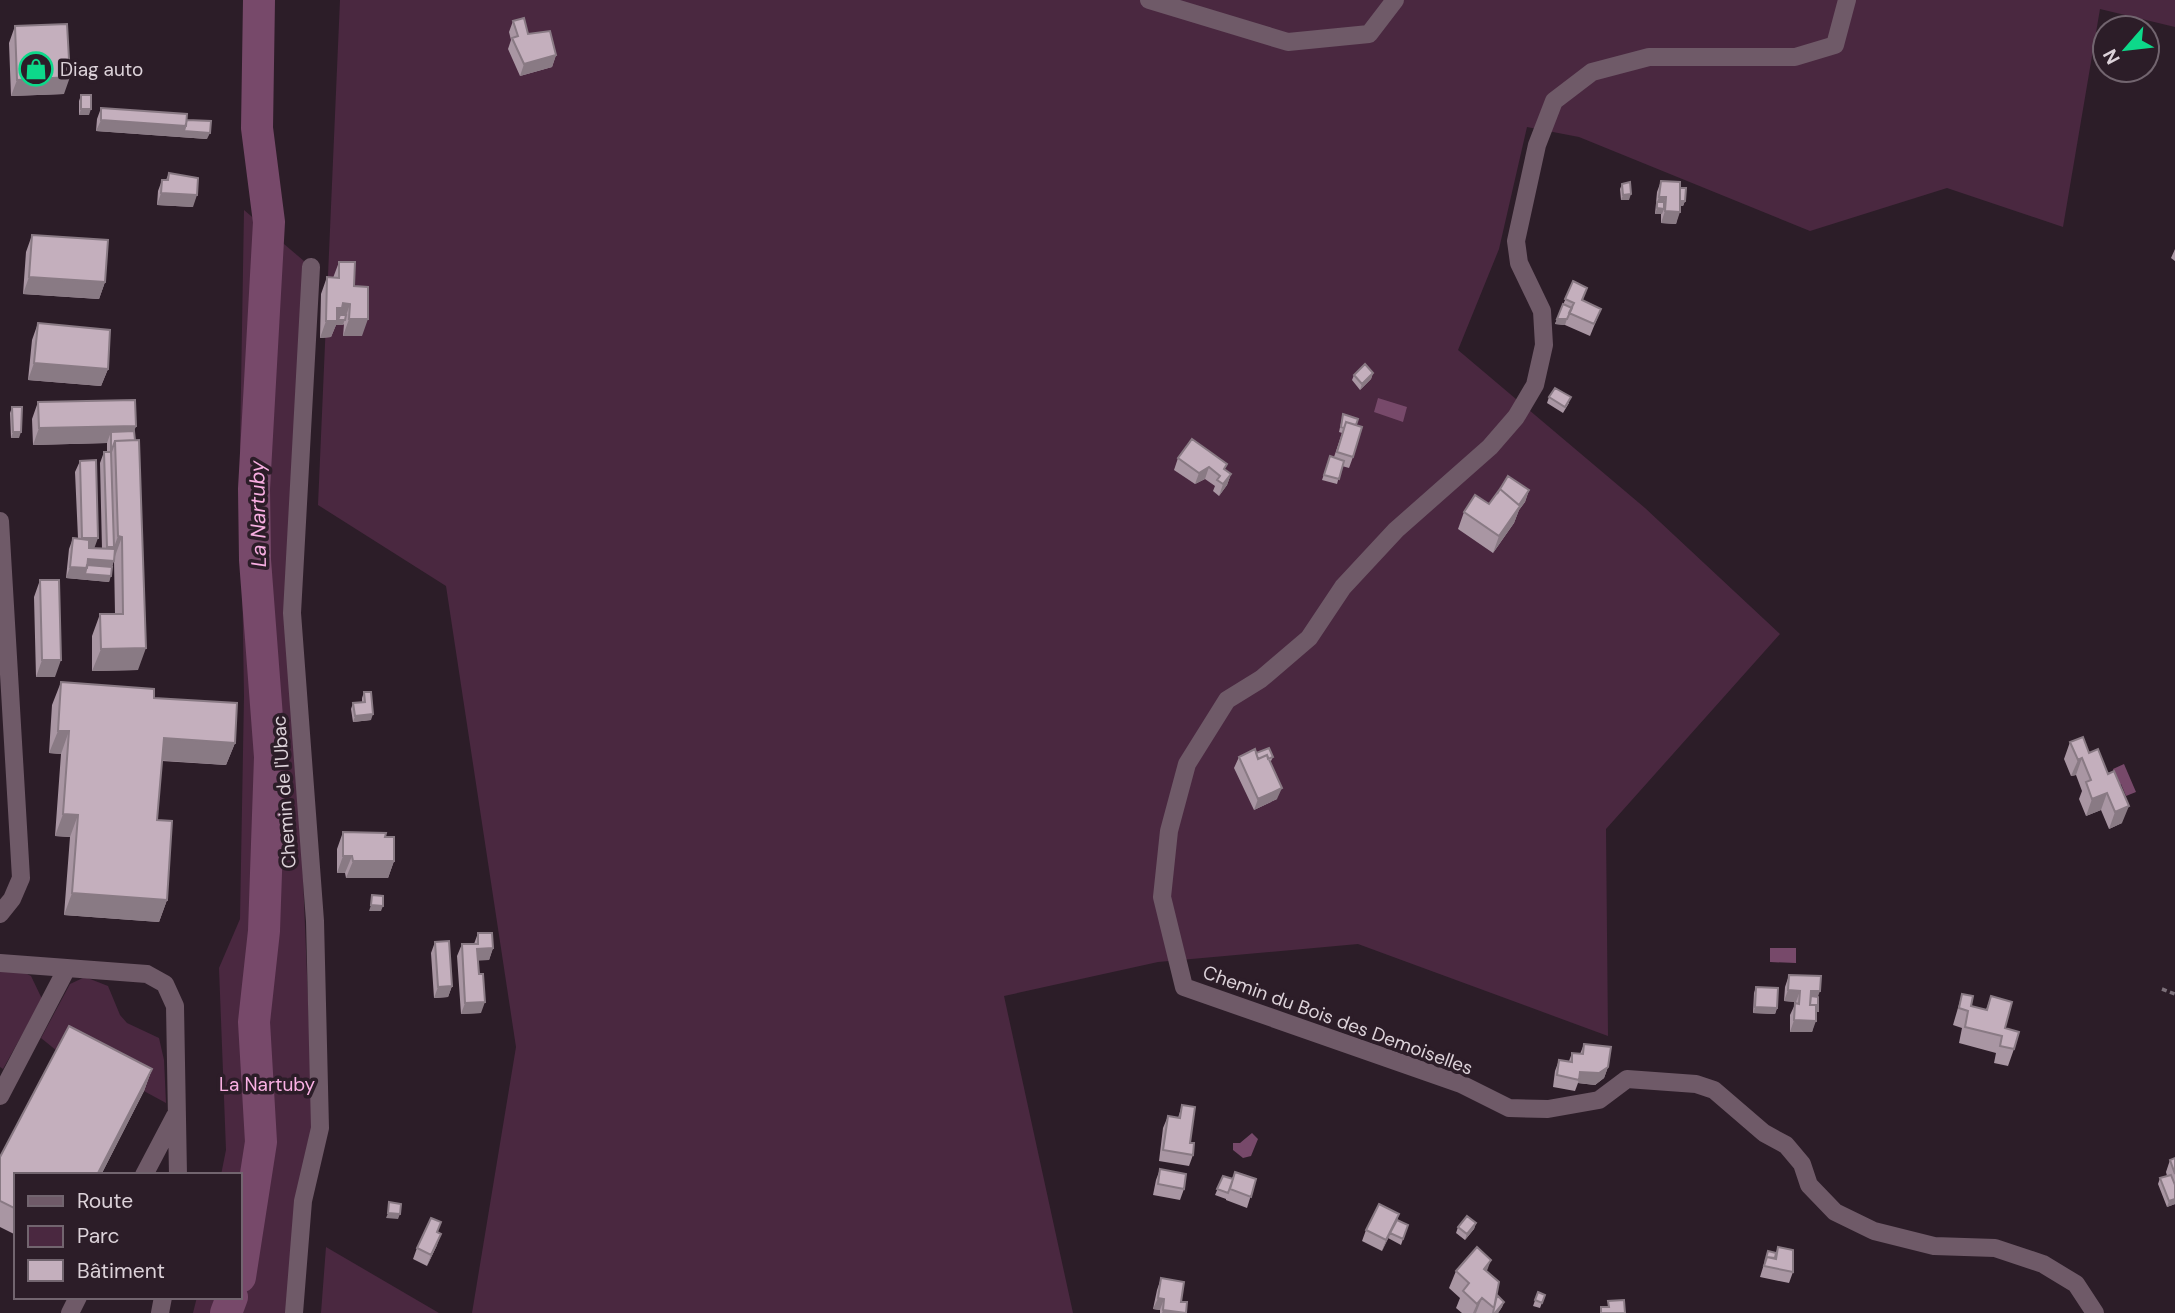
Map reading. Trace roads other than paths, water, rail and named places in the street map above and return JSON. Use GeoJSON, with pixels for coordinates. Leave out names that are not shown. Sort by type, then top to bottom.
{"type":"FeatureCollection","features":[{"type":"Feature","properties":{"kind":"street"},"geometry":{"type":"LineString","coordinates":[[1149,0],[1288,42],[1369,34],[1395,0]]}},
{"type":"Feature","properties":{"kind":"street","name":"Chemin du Bois des Demoiselles"},"geometry":{"type":"LineString","coordinates":[[1847,0],[1835,45],[1796,57],[1649,57],[1592,72],[1554,101],[1537,145],[1516,242],[1519,262],[1542,311],[1544,345],[1535,385],[1516,417],[1490,447],[1396,530],[1343,587],[1309,638],[1261,678],[1227,700],[1187,764],[1169,831],[1162,897],[1184,987],[1461,1084],[1509,1108],[1548,1109],[1599,1100],[1627,1079],[1696,1084],[1713,1090],[1747,1115],[1764,1133],[1786,1145],[1802,1164],[1809,1185],[1835,1212],[1874,1231],[1922,1243],[1995,1248],[2043,1264],[2076,1284],[2095,1313]]}},
{"type":"Feature","properties":{"kind":"street","name":"Chemin de l'Ubac"},"geometry":{"type":"LineString","coordinates":[[294,1313],[303,1201],[320,1128],[315,921],[292,613],[312,267]]}},
{"type":"Feature","properties":{"kind":"street"},"geometry":{"type":"LineString","coordinates":[[0,521],[3,630],[21,878],[12,899],[0,914]]}},
{"type":"Feature","properties":{"kind":"street"},"geometry":{"type":"LineString","coordinates":[[0,963],[147,974],[165,984],[175,1006],[178,1173]]}},
{"type":"Feature","properties":{"kind":"street"},"geometry":{"type":"LineString","coordinates":[[0,1096],[68,968]]}},
{"type":"Feature","properties":{"kind":"street"},"geometry":{"type":"LineString","coordinates":[[145,1173],[177,1114]]}},
{"type":"Feature","properties":{"kind":"waterway","name":"La Nartuby"},"geometry":{"type":"LineString","coordinates":[[242,1264],[261,1142],[254,1022],[264,931],[270,757],[255,560],[254,489],[269,222],[257,128],[259,0]]}},
{"type":"Feature","properties":{"kind":"waterway","name":"La Nartuby"},"geometry":{"type":"LineString","coordinates":[[226,1313],[231,1299]]}},
{"type":"Feature","properties":{"kind":"place","name":"Diag auto"},"geometry":{"type":"Point","coordinates":[36,69]}}]}
